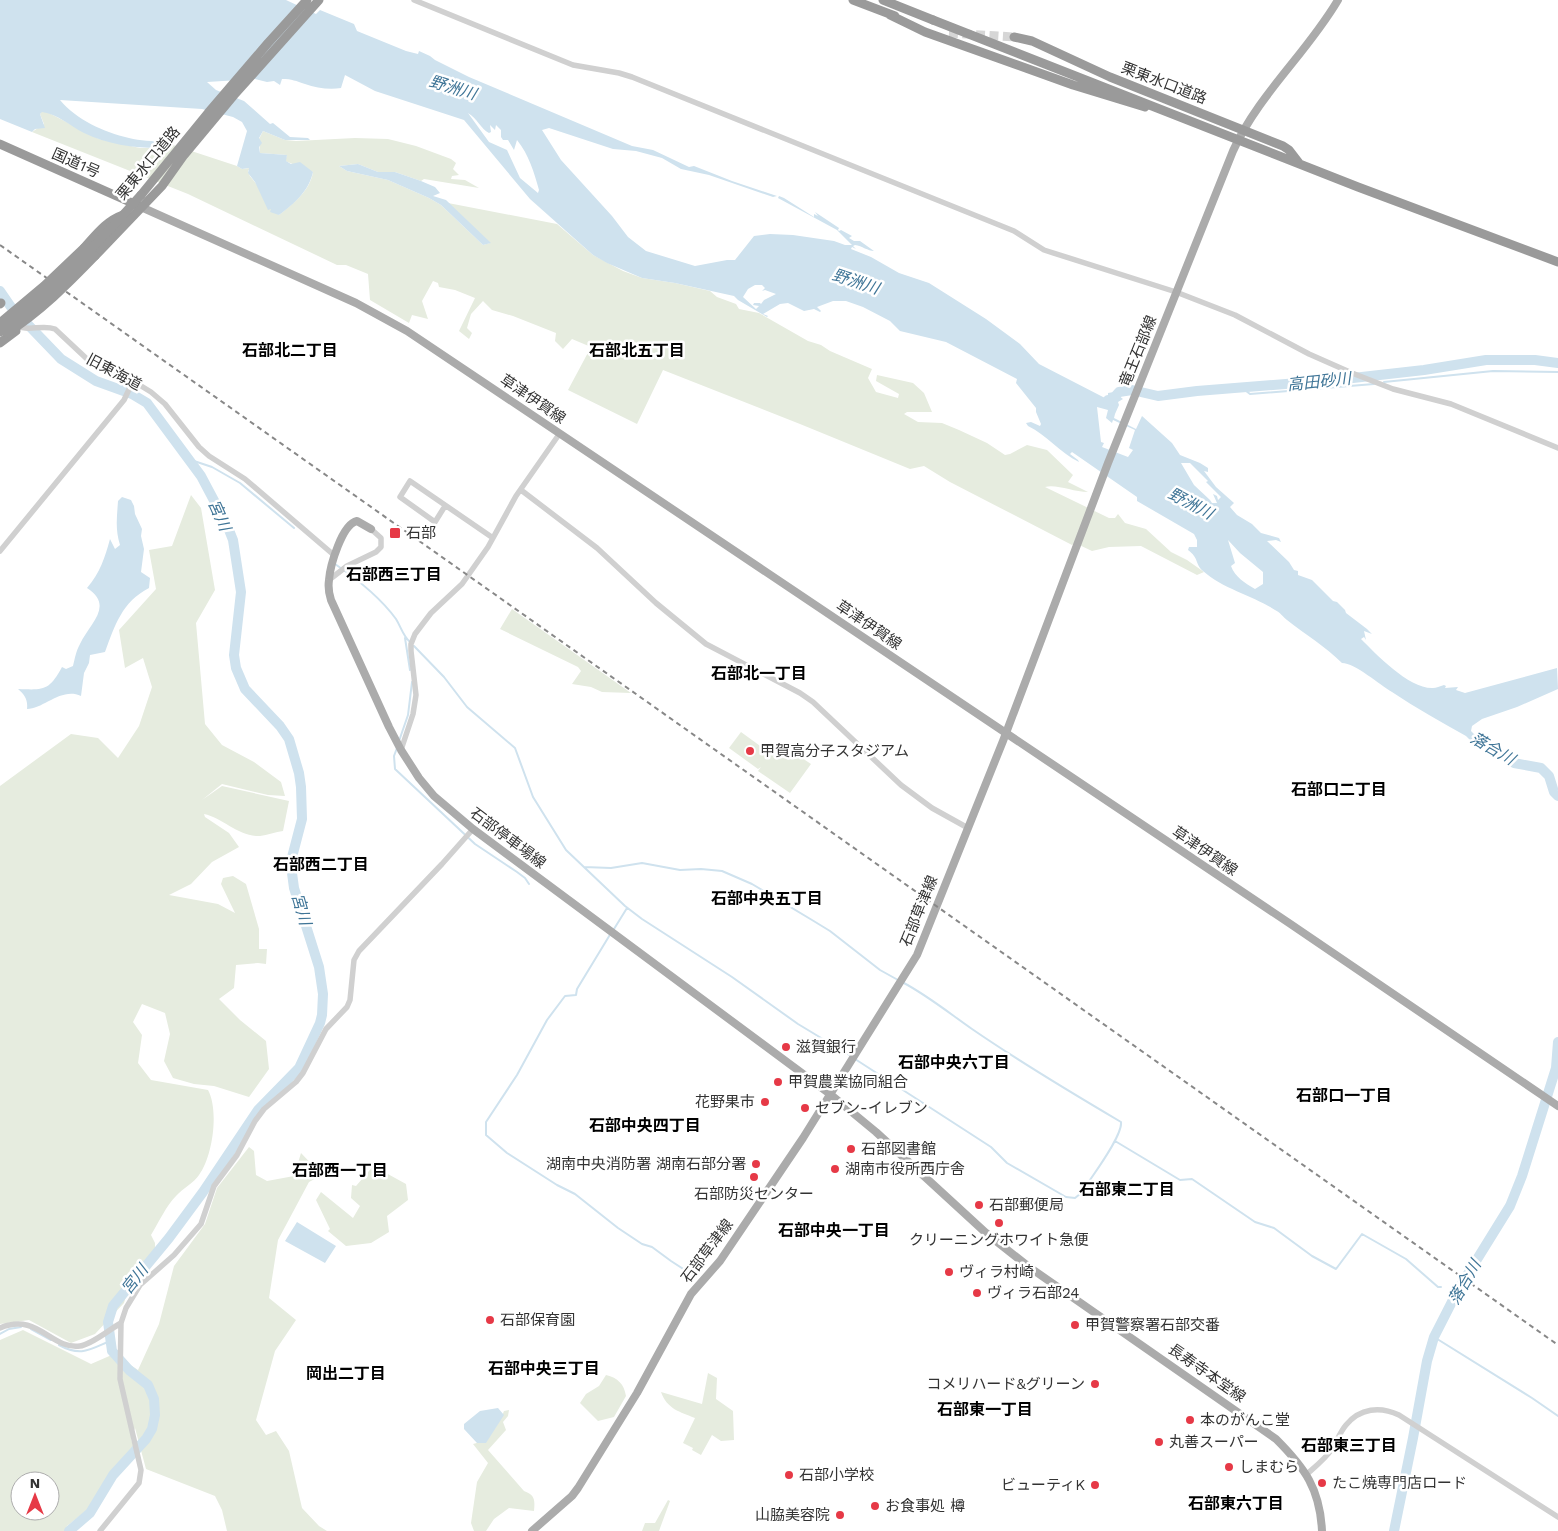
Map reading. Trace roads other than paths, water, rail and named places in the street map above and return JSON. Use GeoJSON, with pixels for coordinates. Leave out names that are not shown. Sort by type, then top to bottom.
{"type":"FeatureCollection","features":[{"type":"Feature","properties":{"kind":"highway","name":"栗東水口道路"},"geometry":{"type":"LineString","coordinates":[[0,332],[64,276],[107,233],[244,70],[307,0]]}},
{"type":"Feature","properties":{"kind":"highway","name":"栗東水口道路"},"geometry":{"type":"LineString","coordinates":[[0,337],[38,310],[95,256],[162,186],[184,155],[246,81],[319,0]]}},
{"type":"Feature","properties":{"kind":"highway","name":"栗東水口道路"},"geometry":{"type":"LineString","coordinates":[[853,0],[925,32],[1073,85],[1142,107],[1156,106]]}},
{"type":"Feature","properties":{"kind":"highway","name":"栗東水口道路"},"geometry":{"type":"LineString","coordinates":[[883,0],[1358,187],[1558,262]]}},
{"type":"Feature","properties":{"kind":"highway","name":"栗東水口道路"},"geometry":{"type":"LineString","coordinates":[[890,15],[949,33]]}},
{"type":"Feature","properties":{"kind":"highway","name":"栗東水口道路"},"geometry":{"type":"LineString","coordinates":[[1014,37],[1032,41],[1110,77],[1283,146],[1299,163]]}},
{"type":"Feature","properties":{"kind":"highway","name":"国道1号"},"geometry":{"type":"LineString","coordinates":[[0,144],[142,207]]}},
{"type":"Feature","properties":{"kind":"highway"},"geometry":{"type":"LineString","coordinates":[[0,323],[44,286],[105,226],[115,218],[129,214],[142,207]]}},
{"type":"Feature","properties":{"kind":"highway"},"geometry":{"type":"LineString","coordinates":[[0,343],[24,328]]}},
{"type":"Feature","properties":{"kind":"main road"},"geometry":{"type":"LineString","coordinates":[[890,15],[895,0]]}},
{"type":"Feature","properties":{"kind":"main road","name":"竜王石部線"},"geometry":{"type":"LineString","coordinates":[[1006,734],[1076,546],[1238,139],[1286,70],[1319,29],[1338,0]]}},
{"type":"Feature","properties":{"kind":"main road","name":"草津伊賀線"},"geometry":{"type":"LineString","coordinates":[[142,207],[324,289],[407,331],[1289,923],[1558,1106]]}},
{"type":"Feature","properties":{"kind":"main road","name":"石部停車場線"},"geometry":{"type":"LineString","coordinates":[[371,529],[360,521],[352,522],[346,530],[334,560],[329,580],[331,600],[389,727],[419,778],[434,796],[473,829],[830,1094]]}},
{"type":"Feature","properties":{"kind":"main road","name":"石部草津線"},"geometry":{"type":"LineString","coordinates":[[532,1531],[572,1496],[578,1488],[633,1401],[691,1294],[720,1262],[803,1138],[917,955],[1006,734]]}},
{"type":"Feature","properties":{"kind":"main road","name":"長寿寺本堂線"},"geometry":{"type":"LineString","coordinates":[[830,1094],[876,1132],[986,1233],[1029,1267],[1276,1439],[1307,1474],[1319,1501],[1322,1531]]}},
{"type":"Feature","properties":{"kind":"street"},"geometry":{"type":"LineString","coordinates":[[414,0],[572,65],[632,77],[1014,231],[1044,250],[1176,292],[1235,315],[1309,354],[1355,374],[1393,389],[1451,404],[1558,448]]}},
{"type":"Feature","properties":{"kind":"street"},"geometry":{"type":"LineString","coordinates":[[0,303],[13,324],[24,328]]}},
{"type":"Feature","properties":{"kind":"street","name":"旧東海道"},"geometry":{"type":"LineString","coordinates":[[24,328],[48,326],[55,329],[87,359],[151,392],[165,404],[199,447],[220,464],[245,478],[334,560]]}},
{"type":"Feature","properties":{"kind":"street"},"geometry":{"type":"LineString","coordinates":[[0,551],[124,400],[132,383]]}},
{"type":"Feature","properties":{"kind":"street"},"geometry":{"type":"LineString","coordinates":[[401,750],[413,714],[416,695],[411,651],[413,638],[431,612],[459,588],[493,538],[521,490],[560,433]]}},
{"type":"Feature","properties":{"kind":"street"},"geometry":{"type":"LineString","coordinates":[[446,506],[435,522],[400,497],[410,482],[446,506],[493,538]]}},
{"type":"Feature","properties":{"kind":"street"},"geometry":{"type":"LineString","coordinates":[[521,490],[597,548],[656,603],[706,644],[800,693],[813,702],[901,785],[932,808],[968,828]]}},
{"type":"Feature","properties":{"kind":"street"},"geometry":{"type":"LineString","coordinates":[[329,580],[376,552],[381,547],[381,538],[371,529]]}},
{"type":"Feature","properties":{"kind":"street"},"geometry":{"type":"LineString","coordinates":[[100,1531],[139,1482],[141,1470],[120,1379],[121,1323],[126,1308],[140,1285],[174,1255],[201,1224],[214,1186],[237,1155],[259,1115],[296,1082],[303,1073],[326,1028],[347,1007],[350,1000],[354,960],[359,951],[473,829]]}},
{"type":"Feature","properties":{"kind":"street"},"geometry":{"type":"LineString","coordinates":[[0,1328],[23,1324],[36,1327],[69,1346],[83,1346],[121,1323]]}},
{"type":"Feature","properties":{"kind":"street"},"geometry":{"type":"LineString","coordinates":[[1307,1474],[1323,1460],[1345,1426],[1359,1414],[1372,1410],[1391,1411],[1558,1517]]}},
{"type":"Feature","properties":{"kind":"water","name":"野洲川"},"geometry":{"type":"Polygon","coordinates":[[[0,0],[286,0],[316,14],[320,10],[354,24],[357,31],[406,51],[418,54],[419,51],[469,77],[632,146],[653,150],[689,167],[694,166],[777,196],[773,197],[709,175],[681,169],[662,158],[636,151],[613,149],[549,128],[542,130],[561,160],[612,216],[628,237],[646,251],[695,266],[735,260],[754,236],[770,234],[793,235],[852,245],[837,230],[778,198],[779,196],[814,217],[814,214],[818,216],[815,212],[839,228],[839,231],[841,230],[852,236],[849,238],[854,241],[860,241],[874,251],[855,245],[853,246],[856,249],[852,247],[851,249],[871,257],[899,273],[929,283],[986,319],[1020,344],[1039,364],[1108,399],[1108,393],[1114,392],[1123,399],[1118,402],[1119,405],[1114,418],[1136,429],[1142,416],[1172,443],[1180,455],[1208,468],[1208,472],[1204,471],[1216,487],[1234,503],[1230,507],[1237,515],[1252,524],[1261,533],[1279,538],[1281,542],[1276,540],[1267,541],[1289,562],[1294,570],[1298,571],[1298,575],[1312,580],[1333,601],[1337,602],[1346,613],[1367,629],[1372,634],[1364,631],[1366,640],[1364,637],[1361,639],[1394,670],[1414,683],[1433,688],[1444,685],[1446,686],[1445,688],[1458,687],[1456,690],[1465,693],[1557,668],[1558,689],[1517,707],[1482,719],[1472,726],[1471,731],[1474,734],[1496,748],[1494,750],[1484,747],[1482,749],[1466,736],[1410,704],[1360,670],[1342,663],[1277,611],[1229,588],[1203,571],[1188,550],[1189,547],[1197,547],[1197,540],[1194,534],[1137,501],[1137,497],[1072,452],[1070,454],[1079,462],[1028,426],[1026,423],[1031,422],[1040,426],[1041,424],[1036,408],[1016,383],[1017,379],[946,342],[900,331],[890,321],[863,307],[846,301],[833,301],[817,307],[820,312],[814,309],[804,311],[788,303],[780,304],[763,314],[767,317],[734,296],[642,278],[607,263],[593,255],[530,199],[464,120],[375,91],[345,75],[341,88],[337,89],[318,88],[285,79],[282,79],[280,85],[274,81],[267,82],[255,79],[207,82],[216,90],[244,101],[270,124],[273,123],[290,137],[308,138],[310,140],[285,140],[263,131],[259,138],[262,143],[259,147],[260,153],[287,155],[286,161],[291,164],[300,162],[313,172],[304,191],[295,202],[279,215],[270,212],[271,209],[268,210],[255,182],[248,173],[249,168],[242,169],[237,166],[247,131],[242,122],[233,117],[202,109],[60,100],[74,114],[100,129],[133,139],[164,142],[158,148],[130,146],[101,140],[48,113],[42,112],[40,114],[45,128],[35,129],[32,132],[0,119],[0,0]],[[468,113],[489,142],[507,150],[520,178],[538,193],[539,190],[531,164],[517,140],[514,150],[508,140],[503,140],[501,130],[496,125],[495,130],[490,125],[491,132],[489,133],[468,113]],[[755,285],[748,289],[743,297],[756,309],[759,306],[753,305],[754,303],[761,304],[764,300],[776,294],[765,290],[762,291],[765,288],[762,285],[755,285]],[[1097,407],[1101,442],[1104,443],[1102,447],[1128,457],[1133,450],[1129,448],[1135,430],[1113,420],[1112,423],[1106,418],[1108,410],[1097,407]],[[1181,463],[1194,485],[1212,503],[1217,503],[1213,494],[1217,496],[1218,500],[1221,497],[1190,463],[1181,463]],[[1228,540],[1235,563],[1231,566],[1238,577],[1255,589],[1263,584],[1263,572],[1228,540]]]}},
{"type":"Feature","properties":{"kind":"water"},"geometry":{"type":"Polygon","coordinates":[[[358,164],[378,172],[395,172],[435,187],[440,193],[433,196],[446,200],[491,243],[483,245],[441,205],[429,198],[388,180],[347,171],[339,166],[358,164]]]}},
{"type":"Feature","properties":{"kind":"water"},"geometry":{"type":"Polygon","coordinates":[[[122,497],[131,500],[142,529],[141,536],[144,549],[141,572],[150,578],[149,588],[132,600],[126,607],[116,624],[105,652],[90,655],[89,663],[84,673],[81,696],[67,694],[40,706],[27,709],[26,698],[18,689],[40,689],[45,687],[53,681],[62,667],[66,669],[73,666],[79,647],[94,622],[99,602],[95,595],[87,588],[99,571],[110,539],[115,549],[120,545],[117,534],[117,518],[118,501],[122,497]]]}},
{"type":"Feature","properties":{"kind":"water"},"geometry":{"type":"Polygon","coordinates":[[[297,1222],[336,1246],[325,1263],[285,1241],[297,1222]]]}},
{"type":"Feature","properties":{"kind":"water"},"geometry":{"type":"Polygon","coordinates":[[[498,1408],[504,1415],[486,1443],[477,1443],[464,1429],[464,1424],[480,1411],[498,1408]]]}},
{"type":"Feature","properties":{"kind":"waterway","name":"宮川"},"geometry":{"type":"LineString","coordinates":[[0,291],[11,307],[61,359],[96,381],[132,394],[147,403],[201,476],[227,525],[233,540],[241,592],[234,655],[236,668],[245,689],[280,726],[289,739],[299,773],[302,819],[291,861],[292,873],[294,888],[319,967],[323,994],[320,1023],[299,1068],[258,1110],[203,1192],[169,1238],[113,1306],[108,1322],[112,1351],[129,1370],[148,1385],[154,1399],[155,1415],[152,1429],[146,1439],[113,1475],[90,1513],[69,1531]]}},
{"type":"Feature","properties":{"kind":"waterway","name":"高田砂川"},"geometry":{"type":"LineString","coordinates":[[1108,400],[1111,401],[1119,392],[1132,390],[1158,396],[1335,380],[1424,370],[1486,360],[1535,360],[1558,363]]}},
{"type":"Feature","properties":{"kind":"waterway"},"geometry":{"type":"LineString","coordinates":[[1384,382],[1493,371],[1558,372]]}},
{"type":"Feature","properties":{"kind":"waterway"},"geometry":{"type":"LineString","coordinates":[[1241,387],[1250,394],[1374,384]]}},
{"type":"Feature","properties":{"kind":"waterway"},"geometry":{"type":"LineString","coordinates":[[188,459],[212,467],[240,483],[294,528]]}},
{"type":"Feature","properties":{"kind":"waterway"},"geometry":{"type":"LineString","coordinates":[[335,564],[360,582],[383,603],[396,619],[410,642]]}},
{"type":"Feature","properties":{"kind":"waterway"},"geometry":{"type":"LineString","coordinates":[[405,638],[410,670]]}},
{"type":"Feature","properties":{"kind":"waterway"},"geometry":{"type":"LineString","coordinates":[[414,646],[444,677],[467,707],[515,748],[533,797],[566,850],[625,906],[732,977],[798,1024],[851,1056]]}},
{"type":"Feature","properties":{"kind":"waterway"},"geometry":{"type":"LineString","coordinates":[[399,741],[408,715],[412,682]]}},
{"type":"Feature","properties":{"kind":"waterway","name":"落合川"},"geometry":{"type":"LineString","coordinates":[[1483,743],[1514,763],[1541,768],[1549,776],[1554,792],[1558,796]]}},
{"type":"Feature","properties":{"kind":"waterway"},"geometry":{"type":"LineString","coordinates":[[397,748],[394,756],[395,769],[475,844],[517,872],[529,884]]}},
{"type":"Feature","properties":{"kind":"waterway"},"geometry":{"type":"LineString","coordinates":[[584,867],[611,868],[642,863],[680,870],[722,871],[752,884],[830,931],[880,970],[898,980]]}},
{"type":"Feature","properties":{"kind":"waterway"},"geometry":{"type":"LineString","coordinates":[[614,929],[627,908]]}},
{"type":"Feature","properties":{"kind":"waterway"},"geometry":{"type":"LineString","coordinates":[[611,933],[577,989],[576,995],[565,996],[547,1020],[517,1075],[486,1122],[486,1135],[507,1153],[557,1185],[575,1194],[618,1228],[642,1244],[652,1247],[688,1272]]}},
{"type":"Feature","properties":{"kind":"waterway"},"geometry":{"type":"LineString","coordinates":[[855,1059],[991,1147],[1007,1163],[1066,1197],[1075,1198],[1080,1194],[1111,1148],[1117,1137],[1121,1122],[1027,1065],[929,998],[902,982]]}},
{"type":"Feature","properties":{"kind":"waterway","name":"落合川"},"geometry":{"type":"LineString","coordinates":[[1394,1531],[1427,1361],[1434,1337],[1458,1290],[1510,1206],[1522,1176],[1556,1068],[1558,1042]]}},
{"type":"Feature","properties":{"kind":"waterway"},"geometry":{"type":"LineString","coordinates":[[1115,1141],[1180,1180],[1192,1179],[1255,1222],[1274,1228],[1312,1256],[1336,1269],[1362,1234],[1406,1259],[1438,1287],[1441,1287]]}},
{"type":"Feature","properties":{"kind":"waterway"},"geometry":{"type":"LineString","coordinates":[[0,1334],[9,1329],[21,1327]]}},
{"type":"Feature","properties":{"kind":"waterway"},"geometry":{"type":"LineString","coordinates":[[31,1329],[51,1340]]}},
{"type":"Feature","properties":{"kind":"waterway"},"geometry":{"type":"LineString","coordinates":[[1434,1337],[1558,1416]]}},
{"type":"Feature","properties":{"kind":"waterway"},"geometry":{"type":"LineString","coordinates":[[59,1345],[73,1351],[85,1351],[110,1341]]}},
{"type":"Feature","properties":{"kind":"tunnel"},"geometry":{"type":"LineString","coordinates":[[949,33],[1014,37]]}},
{"type":"Feature","properties":{"kind":"railway"},"geometry":{"type":"LineString","coordinates":[[0,245],[1558,1345]]}},
{"type":"Feature","properties":{"kind":"place","name":"石部"},"geometry":{"type":"Point","coordinates":[395,533]}},
{"type":"Feature","properties":{"kind":"place","name":"甲賀高分子スタジアム"},"geometry":{"type":"Point","coordinates":[750,751]}},
{"type":"Feature","properties":{"kind":"place","name":"滋賀銀行"},"geometry":{"type":"Point","coordinates":[786,1047]}},
{"type":"Feature","properties":{"kind":"place","name":"甲賀農業協同組合"},"geometry":{"type":"Point","coordinates":[778,1082]}},
{"type":"Feature","properties":{"kind":"place","name":"花野果市"},"geometry":{"type":"Point","coordinates":[765,1102]}},
{"type":"Feature","properties":{"kind":"place","name":"セブン-イレブン"},"geometry":{"type":"Point","coordinates":[805,1108]}},
{"type":"Feature","properties":{"kind":"place","name":"石部図書館"},"geometry":{"type":"Point","coordinates":[851,1149]}},
{"type":"Feature","properties":{"kind":"place","name":"湖南中央消防署 湖南石部分署"},"geometry":{"type":"Point","coordinates":[756,1164]}},
{"type":"Feature","properties":{"kind":"place","name":"湖南市役所西庁舎"},"geometry":{"type":"Point","coordinates":[835,1169]}},
{"type":"Feature","properties":{"kind":"place","name":"石部防災センター"},"geometry":{"type":"Point","coordinates":[754,1177]}},
{"type":"Feature","properties":{"kind":"place","name":"石部郵便局"},"geometry":{"type":"Point","coordinates":[979,1205]}},
{"type":"Feature","properties":{"kind":"place","name":"クリーニングホワイト急便"},"geometry":{"type":"Point","coordinates":[999,1223]}},
{"type":"Feature","properties":{"kind":"place","name":"ヴィラ村崎"},"geometry":{"type":"Point","coordinates":[949,1272]}},
{"type":"Feature","properties":{"kind":"place","name":"ヴィラ石部24"},"geometry":{"type":"Point","coordinates":[977,1293]}},
{"type":"Feature","properties":{"kind":"place","name":"石部保育園"},"geometry":{"type":"Point","coordinates":[490,1320]}},
{"type":"Feature","properties":{"kind":"place","name":"甲賀警察署石部交番"},"geometry":{"type":"Point","coordinates":[1075,1325]}},
{"type":"Feature","properties":{"kind":"place","name":"コメリハード&グリーン"},"geometry":{"type":"Point","coordinates":[1095,1384]}},
{"type":"Feature","properties":{"kind":"place","name":"本のがんこ堂"},"geometry":{"type":"Point","coordinates":[1190,1420]}},
{"type":"Feature","properties":{"kind":"place","name":"丸善スーパー"},"geometry":{"type":"Point","coordinates":[1159,1442]}},
{"type":"Feature","properties":{"kind":"place","name":"しまむら"},"geometry":{"type":"Point","coordinates":[1229,1467]}},
{"type":"Feature","properties":{"kind":"place","name":"石部小学校"},"geometry":{"type":"Point","coordinates":[789,1475]}},
{"type":"Feature","properties":{"kind":"place","name":"たこ焼専門店ロード"},"geometry":{"type":"Point","coordinates":[1322,1483]}},
{"type":"Feature","properties":{"kind":"place","name":"ビューティK"},"geometry":{"type":"Point","coordinates":[1095,1485]}},
{"type":"Feature","properties":{"kind":"place","name":"お食事処 樽"},"geometry":{"type":"Point","coordinates":[875,1506]}},
{"type":"Feature","properties":{"kind":"place","name":"山脇美容院"},"geometry":{"type":"Point","coordinates":[840,1515]}},
{"type":"Feature","properties":{"kind":"district","name":"石部北二丁目"},"geometry":{"type":"Point","coordinates":[290,350]}},
{"type":"Feature","properties":{"kind":"district","name":"石部北五丁目"},"geometry":{"type":"Point","coordinates":[637,350]}},
{"type":"Feature","properties":{"kind":"district","name":"石部西三丁目"},"geometry":{"type":"Point","coordinates":[394,574]}},
{"type":"Feature","properties":{"kind":"district","name":"石部北一丁目"},"geometry":{"type":"Point","coordinates":[759,673]}},
{"type":"Feature","properties":{"kind":"district","name":"石部口二丁目"},"geometry":{"type":"Point","coordinates":[1339,789]}},
{"type":"Feature","properties":{"kind":"district","name":"石部西二丁目"},"geometry":{"type":"Point","coordinates":[321,864]}},
{"type":"Feature","properties":{"kind":"district","name":"石部中央五丁目"},"geometry":{"type":"Point","coordinates":[767,898]}},
{"type":"Feature","properties":{"kind":"district","name":"石部中央六丁目"},"geometry":{"type":"Point","coordinates":[954,1062]}},
{"type":"Feature","properties":{"kind":"district","name":"石部口一丁目"},"geometry":{"type":"Point","coordinates":[1344,1095]}},
{"type":"Feature","properties":{"kind":"district","name":"石部中央四丁目"},"geometry":{"type":"Point","coordinates":[645,1125]}},
{"type":"Feature","properties":{"kind":"district","name":"石部西一丁目"},"geometry":{"type":"Point","coordinates":[340,1170]}},
{"type":"Feature","properties":{"kind":"district","name":"石部東二丁目"},"geometry":{"type":"Point","coordinates":[1127,1189]}},
{"type":"Feature","properties":{"kind":"district","name":"石部中央一丁目"},"geometry":{"type":"Point","coordinates":[834,1230]}},
{"type":"Feature","properties":{"kind":"district","name":"石部中央三丁目"},"geometry":{"type":"Point","coordinates":[544,1368]}},
{"type":"Feature","properties":{"kind":"district","name":"岡出二丁目"},"geometry":{"type":"Point","coordinates":[346,1373]}},
{"type":"Feature","properties":{"kind":"district","name":"石部東一丁目"},"geometry":{"type":"Point","coordinates":[985,1409]}},
{"type":"Feature","properties":{"kind":"district","name":"石部東三丁目"},"geometry":{"type":"Point","coordinates":[1349,1445]}},
{"type":"Feature","properties":{"kind":"district","name":"石部東六丁目"},"geometry":{"type":"Point","coordinates":[1236,1503]}}]}
